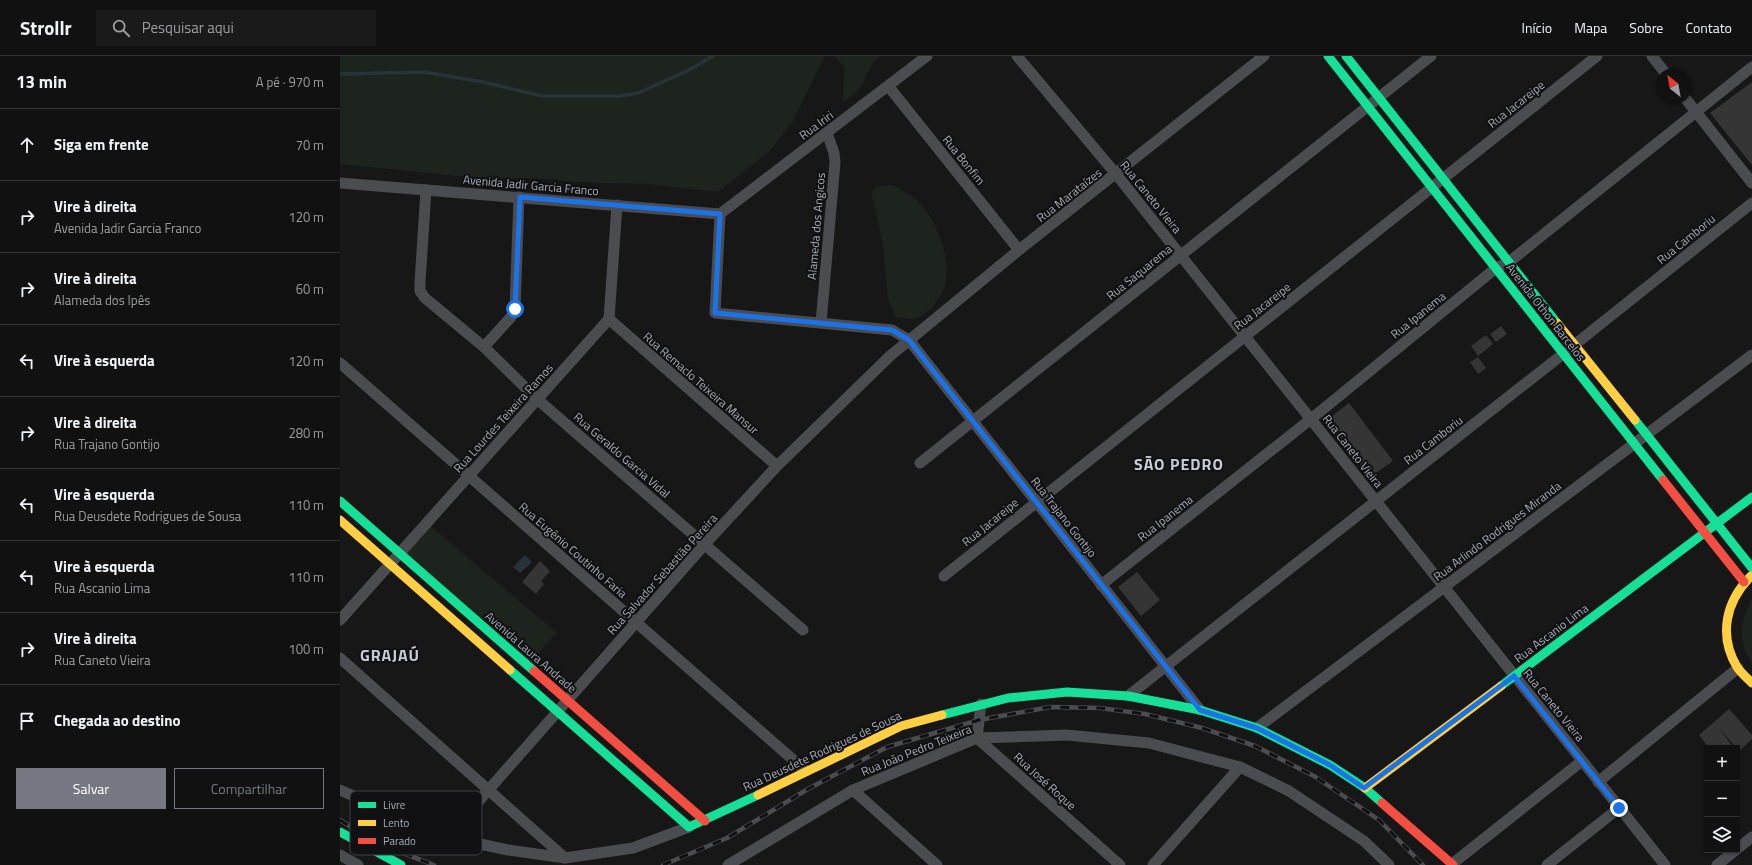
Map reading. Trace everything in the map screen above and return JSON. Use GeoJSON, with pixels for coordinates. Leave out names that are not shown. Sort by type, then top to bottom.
{"type":"FeatureCollection","features":[{"type":"Feature","properties":{"kind":"street","name":"Rua Iriri"},"geometry":{"type":"LineString","coordinates":[[720,214],[889,87],[927,56]]}},
{"type":"Feature","properties":{"kind":"street","name":"Rua Caneto Vieira"},"geometry":{"type":"LineString","coordinates":[[1017,56],[1116,174],[1181,255],[1664,865]]}},
{"type":"Feature","properties":{"kind":"street","name":"Rua Marataízes"},"geometry":{"type":"LineString","coordinates":[[909,340],[1019,250],[1264,56]]}},
{"type":"Feature","properties":{"kind":"street","name":"Avenida Othon Barcelos"},"geometry":{"type":"LineString","coordinates":[[1328,56],[1744,582]]}},
{"type":"Feature","properties":{"kind":"street","name":"Avenida Othon Barcelos"},"geometry":{"type":"LineString","coordinates":[[1346,56],[1752,568]]}},
{"type":"Feature","properties":{"kind":"street","name":"Rua Saquarema"},"geometry":{"type":"LineString","coordinates":[[920,463],[1431,56]]}},
{"type":"Feature","properties":{"kind":"street","name":"Rua Jacareipe"},"geometry":{"type":"LineString","coordinates":[[944,576],[1597,56]]}},
{"type":"Feature","properties":{"kind":"street"},"geometry":{"type":"LineString","coordinates":[[1652,56],[1661,68]]}},
{"type":"Feature","properties":{"kind":"street","name":"Rua Ipanema"},"geometry":{"type":"LineString","coordinates":[[1101,585],[1311,419],[1496,268],[1509,262],[1752,67]]}},
{"type":"Feature","properties":{"kind":"street","name":"Rua Bonfim"},"geometry":{"type":"LineString","coordinates":[[889,87],[1019,250]]}},
{"type":"Feature","properties":{"kind":"street"},"geometry":{"type":"LineString","coordinates":[[1690,104],[1752,183]]}},
{"type":"Feature","properties":{"kind":"street","name":"Alameda dos Angicos"},"geometry":{"type":"LineString","coordinates":[[821,323],[835,162],[834,153],[827,133]]}},
{"type":"Feature","properties":{"kind":"street","name":"Avenida Jadir Garcia Franco"},"geometry":{"type":"LineString","coordinates":[[340,183],[720,214]]}},
{"type":"Feature","properties":{"kind":"street","name":"Rua Geraldo Garcia Vidal"},"geometry":{"type":"LineString","coordinates":[[426,190],[420,282],[420,291],[425,298],[484,347],[537,399],[803,630]]}},
{"type":"Feature","properties":{"kind":"street"},"geometry":{"type":"LineString","coordinates":[[484,347],[511,317],[515,309],[520,197]]}},
{"type":"Feature","properties":{"kind":"street","name":"Rua Camboriu"},"geometry":{"type":"LineString","coordinates":[[1128,696],[1575,345],[1752,203]]}},
{"type":"Feature","properties":{"kind":"street"},"geometry":{"type":"LineString","coordinates":[[609,319],[617,205]]}},
{"type":"Feature","properties":{"kind":"street"},"geometry":{"type":"LineString","coordinates":[[720,214],[715,313],[892,330],[909,340]]}},
{"type":"Feature","properties":{"kind":"street","name":"Rua Lourdes Teixeira Ramos"},"geometry":{"type":"LineString","coordinates":[[340,620],[609,319]]}},
{"type":"Feature","properties":{"kind":"street","name":"Rua Remaclo Teixeira Mansur"},"geometry":{"type":"LineString","coordinates":[[609,319],[777,466]]}},
{"type":"Feature","properties":{"kind":"street","name":"Rua Trajano Gontijo"},"geometry":{"type":"LineString","coordinates":[[909,340],[1200,710]]}},
{"type":"Feature","properties":{"kind":"street","name":"Rua Salvador Sebastião Pereira"},"geometry":{"type":"LineString","coordinates":[[482,797],[705,544],[777,466],[890,356],[909,340]]}},
{"type":"Feature","properties":{"kind":"street","name":"Rua Arlindo Rodrigues Miranda"},"geometry":{"type":"LineString","coordinates":[[1257,728],[1752,355]]}},
{"type":"Feature","properties":{"kind":"street","name":"Rua Eugênio Coutinho Faria"},"geometry":{"type":"LineString","coordinates":[[340,363],[806,772]]}},
{"type":"Feature","properties":{"kind":"street","name":"Rua Ascanio Lima"},"geometry":{"type":"LineString","coordinates":[[1364,788],[1752,497]]}},
{"type":"Feature","properties":{"kind":"street","name":"Avenida Laura Andrade"},"geometry":{"type":"LineString","coordinates":[[340,501],[705,821]]}},
{"type":"Feature","properties":{"kind":"street"},"geometry":{"type":"LineString","coordinates":[[340,520],[689,827]]}},
{"type":"Feature","properties":{"kind":"street"},"geometry":{"type":"LineString","coordinates":[[1752,576],[1744,582],[1732,602],[1726,624],[1728,647],[1738,668],[1752,683]]}},
{"type":"Feature","properties":{"kind":"street"},"geometry":{"type":"LineString","coordinates":[[340,658],[565,858]]}},
{"type":"Feature","properties":{"kind":"street"},"geometry":{"type":"LineString","coordinates":[[1598,782],[1738,668]]}},
{"type":"Feature","properties":{"kind":"street","name":"Rua Deusdete Rodrigues de Sousa"},"geometry":{"type":"LineString","coordinates":[[482,844],[508,850],[565,858],[633,848],[705,821],[901,726],[1008,698],[1068,692],[1128,696],[1200,710],[1257,728],[1330,765],[1364,788],[1453,865]]}},
{"type":"Feature","properties":{"kind":"street"},"geometry":{"type":"LineString","coordinates":[[977,738],[981,704]]}},
{"type":"Feature","properties":{"kind":"street","name":"Rua João Pedro Teixeira"},"geometry":{"type":"LineString","coordinates":[[728,865],[853,790],[977,738],[1066,735],[1149,743],[1240,767],[1289,791],[1364,841],[1389,865]]}},
{"type":"Feature","properties":{"kind":"street","name":"Rua José Roque"},"geometry":{"type":"LineString","coordinates":[[977,738],[1120,865]]}},
{"type":"Feature","properties":{"kind":"street"},"geometry":{"type":"LineString","coordinates":[[1453,865],[1582,761]]}},
{"type":"Feature","properties":{"kind":"street"},"geometry":{"type":"LineString","coordinates":[[1153,865],[1240,767]]}},
{"type":"Feature","properties":{"kind":"street","name":"Rua Deusdete Rodrigues de Sousa"},"geometry":{"type":"LineString","coordinates":[[340,790],[350,794]]}},
{"type":"Feature","properties":{"kind":"street"},"geometry":{"type":"LineString","coordinates":[[853,790],[937,865]]}},
{"type":"Feature","properties":{"kind":"street"},"geometry":{"type":"LineString","coordinates":[[1547,865],[1619,808]]}},
{"type":"Feature","properties":{"kind":"street"},"geometry":{"type":"LineString","coordinates":[[340,832],[350,838]]}},
{"type":"Feature","properties":{"kind":"street"},"geometry":{"type":"LineString","coordinates":[[1740,847],[1752,837]]}},
{"type":"Feature","properties":{"kind":"street"},"geometry":{"type":"LineString","coordinates":[[350,842],[341,856],[358,865]]}},
{"type":"Feature","properties":{"kind":"street"},"geometry":{"type":"LineString","coordinates":[[1717,865],[1732,853]]}},
{"type":"Feature","properties":{"kind":"street"},"geometry":{"type":"LineString","coordinates":[[382,855],[401,865]]}},
{"type":"Feature","properties":{"kind":"shaded area"},"geometry":{"type":"Polygon","coordinates":[[[340,56],[825,56],[793,121],[770,151],[718,192],[647,184],[572,182],[554,179],[468,177],[340,164],[340,56]]]}},
{"type":"Feature","properties":{"kind":"shaded area"},"geometry":{"type":"Polygon","coordinates":[[[834,56],[881,56],[874,62],[858,89],[843,101],[844,67],[834,56]]]}},
{"type":"Feature","properties":{"kind":"shaded area"},"geometry":{"type":"Polygon","coordinates":[[[893,185],[916,200],[929,215],[940,236],[946,261],[945,285],[941,295],[928,311],[920,317],[914,319],[896,317],[888,300],[883,243],[871,193],[876,186],[893,185]]]}},
{"type":"Feature","properties":{"kind":"shaded area"},"geometry":{"type":"Polygon","coordinates":[[[427,523],[557,633],[527,665],[400,553],[427,523]]]}},
{"type":"Feature","properties":{"kind":"shaded area"},"geometry":{"type":"Polygon","coordinates":[[[525,555],[532,562],[520,573],[513,567],[525,555]]]}},
{"type":"Feature","properties":{"kind":"shaded area"},"geometry":{"type":"Polygon","coordinates":[[[1752,598],[1752,663],[1744,647],[1742,631],[1745,615],[1752,598]]]}},
{"type":"Feature","properties":{"kind":"building"},"geometry":{"type":"Polygon","coordinates":[[[1752,82],[1752,165],[1710,113],[1752,82]]]}},
{"type":"Feature","properties":{"kind":"building"},"geometry":{"type":"Polygon","coordinates":[[[1501,326],[1507,334],[1496,342],[1490,334],[1501,326]]]}},
{"type":"Feature","properties":{"kind":"building"},"geometry":{"type":"Polygon","coordinates":[[[1486,335],[1493,344],[1478,356],[1471,346],[1486,335]]]}},
{"type":"Feature","properties":{"kind":"building"},"geometry":{"type":"Polygon","coordinates":[[[1478,357],[1486,368],[1478,374],[1470,362],[1478,357]]]}},
{"type":"Feature","properties":{"kind":"building"},"geometry":{"type":"Polygon","coordinates":[[[1349,403],[1393,461],[1370,477],[1327,420],[1349,403]]]}},
{"type":"Feature","properties":{"kind":"building"},"geometry":{"type":"Polygon","coordinates":[[[540,561],[550,571],[541,581],[544,584],[536,594],[522,582],[540,561]]]}},
{"type":"Feature","properties":{"kind":"building"},"geometry":{"type":"Polygon","coordinates":[[[1137,572],[1160,600],[1141,616],[1118,587],[1137,572]]]}},
{"type":"Feature","properties":{"kind":"building"},"geometry":{"type":"Polygon","coordinates":[[[1729,709],[1752,735],[1752,739],[1740,750],[1740,745],[1734,745],[1718,727],[1732,745],[1707,745],[1699,735],[1729,709]]]}},
{"type":"Feature","properties":{"kind":"waterway"},"geometry":{"type":"LineString","coordinates":[[340,74],[424,72],[483,82],[542,96],[620,96],[638,93],[689,70],[713,56]]}},
{"type":"Feature","properties":{"kind":"railway"},"geometry":{"type":"LineString","coordinates":[[663,865],[727,838],[808,789],[887,747],[979,720],[1050,707],[1100,708],[1145,714],[1202,728],[1255,746],[1314,776],[1379,820],[1423,865]]}},
{"type":"Feature","properties":{"kind":"railway"},"geometry":{"type":"LineString","coordinates":[[340,820],[350,826]]}},
{"type":"Feature","properties":{"kind":"railway"},"geometry":{"type":"LineString","coordinates":[[407,855],[434,865]]}},
{"type":"Feature","properties":{"kind":"traffic: fast"},"geometry":{"type":"LineString","coordinates":[[1328,56],[1663,480]]}},
{"type":"Feature","properties":{"kind":"traffic: fast"},"geometry":{"type":"LineString","coordinates":[[1346,56],[1557,323]]}},
{"type":"Feature","properties":{"kind":"traffic: fast"},"geometry":{"type":"LineString","coordinates":[[1635,420],[1752,568]]}},
{"type":"Feature","properties":{"kind":"traffic: fast"},"geometry":{"type":"LineString","coordinates":[[1501,686],[1752,497]]}},
{"type":"Feature","properties":{"kind":"traffic: fast"},"geometry":{"type":"LineString","coordinates":[[340,501],[534,671]]}},
{"type":"Feature","properties":{"kind":"traffic: fast"},"geometry":{"type":"LineString","coordinates":[[510,670],[689,827],[758,795]]}},
{"type":"Feature","properties":{"kind":"traffic: fast"},"geometry":{"type":"LineString","coordinates":[[942,715],[1008,698],[1067,692],[1128,696],[1200,710],[1257,728],[1330,765],[1365,788],[1382,803]]}},
{"type":"Feature","properties":{"kind":"traffic: fast"},"geometry":{"type":"LineString","coordinates":[[340,832],[350,837]]}},
{"type":"Feature","properties":{"kind":"traffic: fast"},"geometry":{"type":"LineString","coordinates":[[383,855],[401,865]]}},
{"type":"Feature","properties":{"kind":"traffic: slow"},"geometry":{"type":"LineString","coordinates":[[1557,323],[1635,420]]}},
{"type":"Feature","properties":{"kind":"traffic: slow"},"geometry":{"type":"LineString","coordinates":[[340,520],[510,670]]}},
{"type":"Feature","properties":{"kind":"traffic: slow"},"geometry":{"type":"LineString","coordinates":[[1751,576],[1736,596],[1731,607],[1726,631],[1731,655],[1737,667],[1752,683]]}},
{"type":"Feature","properties":{"kind":"traffic: slow"},"geometry":{"type":"LineString","coordinates":[[1365,788],[1501,686]]}},
{"type":"Feature","properties":{"kind":"traffic: slow"},"geometry":{"type":"LineString","coordinates":[[758,795],[901,726],[942,715]]}},
{"type":"Feature","properties":{"kind":"traffic: jam"},"geometry":{"type":"LineString","coordinates":[[1663,480],[1744,582]]}},
{"type":"Feature","properties":{"kind":"traffic: jam"},"geometry":{"type":"LineString","coordinates":[[534,671],[705,821]]}},
{"type":"Feature","properties":{"kind":"traffic: jam"},"geometry":{"type":"LineString","coordinates":[[1382,803],[1453,865]]}},
{"type":"Feature","properties":{"kind":"district","name":"SÃO PEDRO"},"geometry":{"type":"Point","coordinates":[1179,464]}},
{"type":"Feature","properties":{"kind":"district","name":"GRAJAÚ"},"geometry":{"type":"Point","coordinates":[390,655]}},
{"type":"Feature","properties":{"kind":"route"},"geometry":{"type":"LineString","coordinates":[[515,309],[520,197],[720,214],[715,313],[892,330],[909,340],[1200,710],[1257,728],[1330,765],[1364,788],[1514,676],[1619,808]]}}]}
